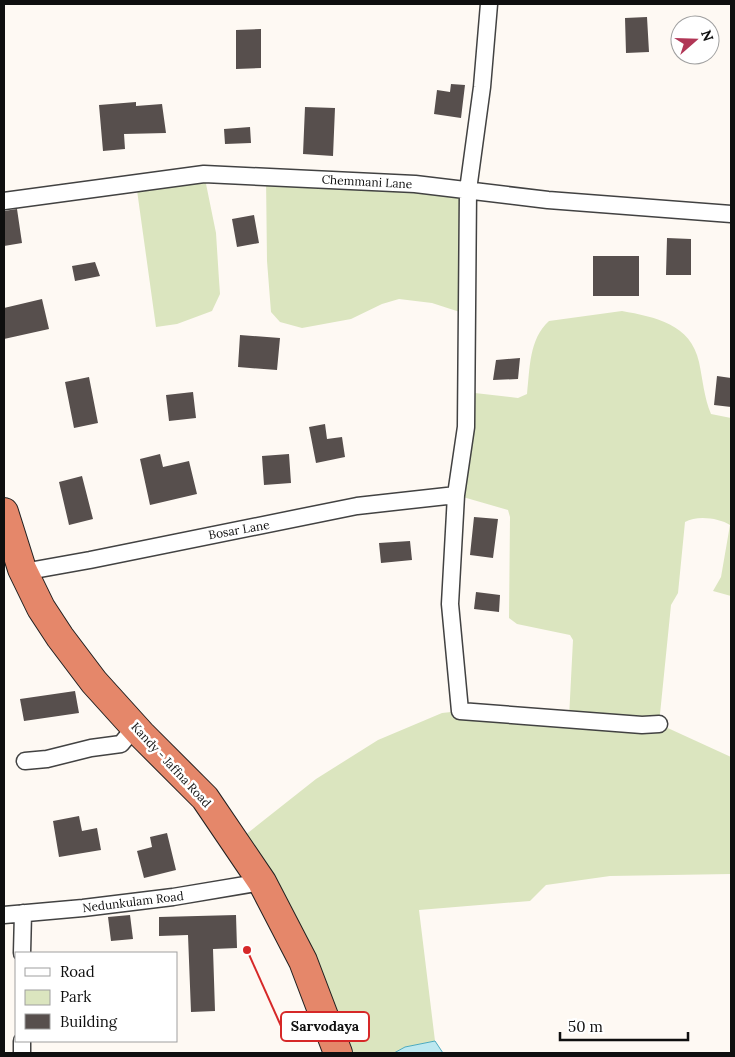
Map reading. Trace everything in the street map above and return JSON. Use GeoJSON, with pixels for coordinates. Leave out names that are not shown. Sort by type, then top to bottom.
{"type":"FeatureCollection","features":[{"type":"Feature","properties":{"kind":"highway","name":"Kandy - Jaffna Road"},"geometry":{"type":"LineString","coordinates":[[4,512],[23,572],[41,608],[60,637],[94,682],[205,798],[262,882],[303,961],[338,1053]]}},
{"type":"Feature","properties":{"kind":"street"},"geometry":{"type":"LineString","coordinates":[[489,4],[482,87],[468,190],[466,427],[456,494],[450,604],[460,711],[642,725],[658,724]]}},
{"type":"Feature","properties":{"kind":"street","name":"Chemmani Lane"},"geometry":{"type":"LineString","coordinates":[[4,201],[204,174],[415,184],[548,200],[731,214]]}},
{"type":"Feature","properties":{"kind":"street","name":"Bosar Lane"},"geometry":{"type":"LineString","coordinates":[[23,572],[357,506],[456,494]]}},
{"type":"Feature","properties":{"kind":"street"},"geometry":{"type":"LineString","coordinates":[[24,761],[47,759],[91,748],[121,744],[135,727]]}},
{"type":"Feature","properties":{"kind":"street","name":"Nedunkulam Road"},"geometry":{"type":"LineString","coordinates":[[4,915],[174,897],[262,882]]}},
{"type":"Feature","properties":{"kind":"street"},"geometry":{"type":"LineString","coordinates":[[22,952],[23,913]]}},
{"type":"Feature","properties":{"kind":"green space"},"geometry":{"type":"Polygon","coordinates":[[[204,174],[216,233],[220,294],[212,311],[177,324],[156,327],[136,183],[204,174]]]}},
{"type":"Feature","properties":{"kind":"green space"},"geometry":{"type":"Polygon","coordinates":[[[266,177],[468,190],[466,314],[432,303],[399,299],[382,304],[351,319],[302,328],[280,322],[271,312],[267,261],[266,177]]]}},
{"type":"Feature","properties":{"kind":"green space"},"geometry":{"type":"Polygon","coordinates":[[[622,311],[659,320],[670,324],[680,331],[695,349],[711,414],[731,418],[731,596],[713,591],[721,577],[730,525],[708,518],[685,522],[678,593],[671,605],[659,724],[731,757],[731,874],[610,876],[546,885],[530,901],[419,910],[435,1041],[405,1047],[394,1053],[338,1053],[235,843],[316,779],[378,740],[442,713],[460,711],[569,718],[573,640],[570,635],[517,624],[509,618],[510,517],[508,510],[456,495],[466,392],[518,398],[527,394],[534,345],[542,328],[549,321],[622,311]]]}},
{"type":"Feature","properties":{"kind":"water"},"geometry":{"type":"Polygon","coordinates":[[[435,1041],[443,1053],[394,1053],[405,1047],[435,1041]]]}},
{"type":"Feature","properties":{"kind":"building"},"geometry":{"type":"Polygon","coordinates":[[[647,17],[649,52],[626,53],[625,18],[647,17]]]}},
{"type":"Feature","properties":{"kind":"building"},"geometry":{"type":"Polygon","coordinates":[[[261,29],[261,68],[236,69],[236,30],[261,29]]]}},
{"type":"Feature","properties":{"kind":"building"},"geometry":{"type":"Polygon","coordinates":[[[451,84],[465,85],[461,118],[434,114],[437,90],[450,92],[451,84]]]}},
{"type":"Feature","properties":{"kind":"building"},"geometry":{"type":"Polygon","coordinates":[[[136,102],[136,106],[162,104],[166,133],[124,134],[125,149],[103,151],[99,105],[136,102]]]}},
{"type":"Feature","properties":{"kind":"building"},"geometry":{"type":"Polygon","coordinates":[[[305,107],[335,108],[333,156],[303,154],[305,107]]]}},
{"type":"Feature","properties":{"kind":"building"},"geometry":{"type":"Polygon","coordinates":[[[250,127],[251,143],[225,144],[224,129],[250,127]]]}},
{"type":"Feature","properties":{"kind":"building"},"geometry":{"type":"Polygon","coordinates":[[[17,209],[22,243],[4,246],[4,211],[17,209]]]}},
{"type":"Feature","properties":{"kind":"building"},"geometry":{"type":"Polygon","coordinates":[[[254,215],[259,243],[237,247],[232,219],[254,215]]]}},
{"type":"Feature","properties":{"kind":"building"},"geometry":{"type":"Polygon","coordinates":[[[667,238],[691,239],[691,275],[666,275],[667,238]]]}},
{"type":"Feature","properties":{"kind":"building"},"geometry":{"type":"Polygon","coordinates":[[[593,256],[639,256],[639,296],[593,296],[593,256]]]}},
{"type":"Feature","properties":{"kind":"building"},"geometry":{"type":"Polygon","coordinates":[[[95,262],[100,276],[75,281],[72,266],[95,262]]]}},
{"type":"Feature","properties":{"kind":"building"},"geometry":{"type":"Polygon","coordinates":[[[42,299],[49,329],[4,339],[4,308],[42,299]]]}},
{"type":"Feature","properties":{"kind":"building"},"geometry":{"type":"Polygon","coordinates":[[[240,335],[280,338],[277,370],[238,367],[240,335]]]}},
{"type":"Feature","properties":{"kind":"building"},"geometry":{"type":"Polygon","coordinates":[[[520,358],[518,379],[493,380],[496,360],[520,358]]]}},
{"type":"Feature","properties":{"kind":"building"},"geometry":{"type":"Polygon","coordinates":[[[717,376],[731,378],[731,407],[714,405],[717,376]]]}},
{"type":"Feature","properties":{"kind":"building"},"geometry":{"type":"Polygon","coordinates":[[[89,377],[98,423],[74,428],[65,382],[89,377]]]}},
{"type":"Feature","properties":{"kind":"building"},"geometry":{"type":"Polygon","coordinates":[[[193,392],[196,418],[169,421],[166,395],[193,392]]]}},
{"type":"Feature","properties":{"kind":"building"},"geometry":{"type":"Polygon","coordinates":[[[325,424],[327,439],[342,437],[345,457],[316,463],[309,427],[325,424]]]}},
{"type":"Feature","properties":{"kind":"building"},"geometry":{"type":"Polygon","coordinates":[[[160,454],[163,467],[189,461],[197,494],[150,505],[140,459],[160,454]]]}},
{"type":"Feature","properties":{"kind":"building"},"geometry":{"type":"Polygon","coordinates":[[[289,454],[291,483],[264,485],[262,456],[289,454]]]}},
{"type":"Feature","properties":{"kind":"building"},"geometry":{"type":"Polygon","coordinates":[[[82,476],[93,519],[69,525],[59,482],[82,476]]]}},
{"type":"Feature","properties":{"kind":"building"},"geometry":{"type":"Polygon","coordinates":[[[474,517],[498,519],[493,558],[470,555],[474,517]]]}},
{"type":"Feature","properties":{"kind":"building"},"geometry":{"type":"Polygon","coordinates":[[[410,541],[412,560],[381,563],[379,543],[410,541]]]}},
{"type":"Feature","properties":{"kind":"building"},"geometry":{"type":"Polygon","coordinates":[[[476,592],[500,595],[499,612],[474,609],[476,592]]]}},
{"type":"Feature","properties":{"kind":"building"},"geometry":{"type":"Polygon","coordinates":[[[75,691],[79,713],[24,721],[20,699],[75,691]]]}},
{"type":"Feature","properties":{"kind":"building"},"geometry":{"type":"Polygon","coordinates":[[[79,816],[82,831],[97,828],[101,850],[59,857],[53,821],[79,816]]]}},
{"type":"Feature","properties":{"kind":"building"},"geometry":{"type":"Polygon","coordinates":[[[167,833],[176,870],[144,878],[137,851],[152,847],[150,837],[167,833]]]}},
{"type":"Feature","properties":{"kind":"building"},"geometry":{"type":"Polygon","coordinates":[[[130,915],[133,939],[111,941],[108,917],[130,915]]]}},
{"type":"Feature","properties":{"kind":"building"},"geometry":{"type":"Polygon","coordinates":[[[236,915],[237,948],[213,949],[215,1011],[191,1012],[188,935],[159,936],[159,917],[236,915]]]}},
{"type":"Feature","properties":{"kind":"place","name":"Sarvodaya"},"geometry":{"type":"Point","coordinates":[247,950]}}]}
